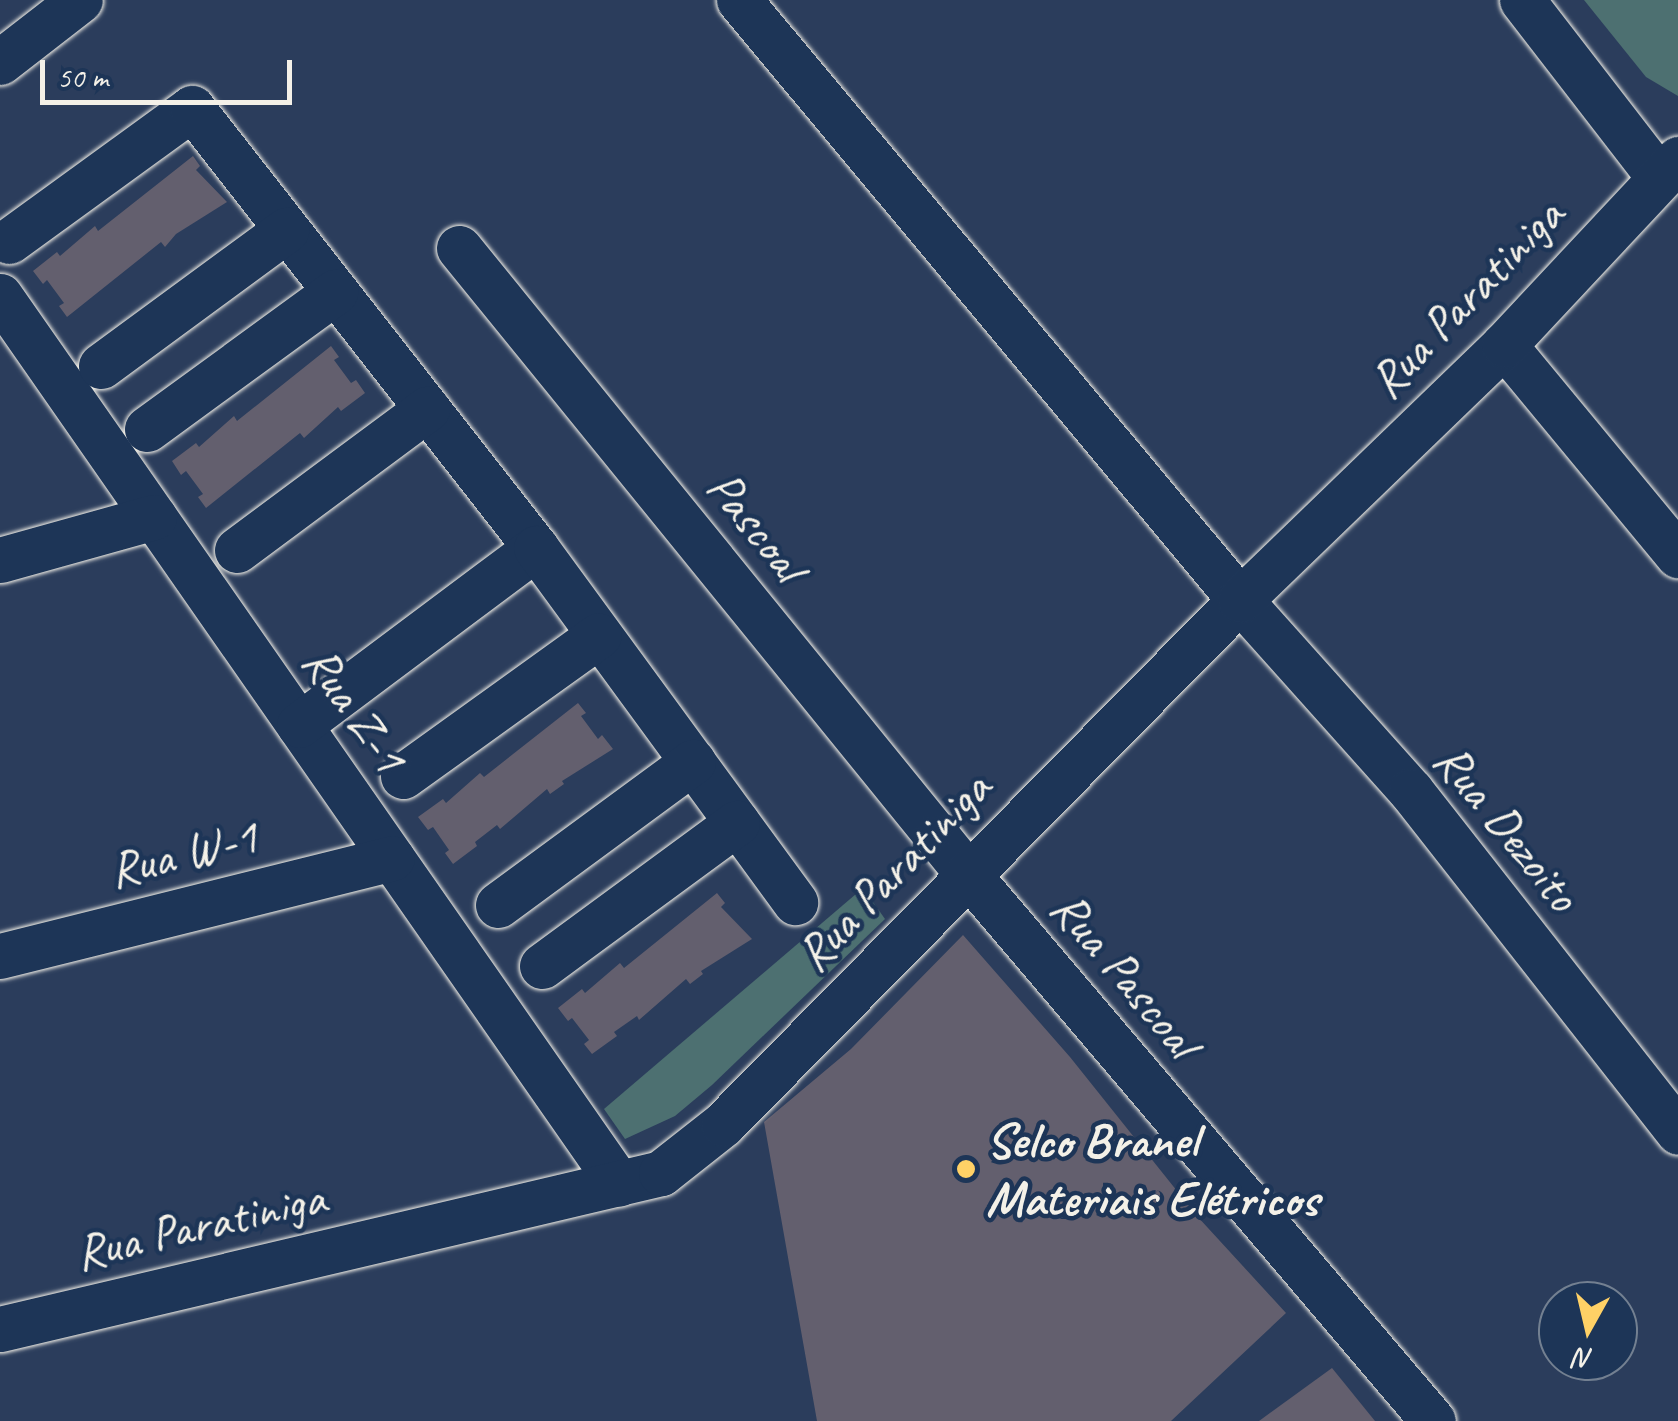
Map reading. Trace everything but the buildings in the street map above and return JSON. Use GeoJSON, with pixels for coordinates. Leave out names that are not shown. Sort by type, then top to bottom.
{"type":"FeatureCollection","features":[{"type":"Feature","properties":{"kind":"street"},"geometry":{"type":"LineString","coordinates":[[0,62],[80,0]]}},
{"type":"Feature","properties":{"kind":"street","name":"Rua Dezoito"},"geometry":{"type":"LineString","coordinates":[[739,0],[1240,600],[1411,791],[1678,1132]]}},
{"type":"Feature","properties":{"kind":"street"},"geometry":{"type":"LineString","coordinates":[[1522,0],[1668,167]]}},
{"type":"Feature","properties":{"kind":"street"},"geometry":{"type":"LineString","coordinates":[[9,241],[192,108],[536,548],[795,902]]}},
{"type":"Feature","properties":{"kind":"street","name":"Rua Paratiniga"},"geometry":{"type":"LineString","coordinates":[[0,1328],[661,1173],[724,1124],[1240,600],[1504,345],[1668,167]]}},
{"type":"Feature","properties":{"kind":"street"},"geometry":{"type":"LineString","coordinates":[[100,366],[286,230]]}},
{"type":"Feature","properties":{"kind":"street","name":"Pascoal"},"geometry":{"type":"LineString","coordinates":[[459,248],[967,873]]}},
{"type":"Feature","properties":{"kind":"street"},"geometry":{"type":"LineString","coordinates":[[147,429],[335,292]]}},
{"type":"Feature","properties":{"kind":"street","name":"Rua Z-1"},"geometry":{"type":"LineString","coordinates":[[0,296],[619,1184]]}},
{"type":"Feature","properties":{"kind":"street"},"geometry":{"type":"LineString","coordinates":[[1504,345],[1678,555]]}},
{"type":"Feature","properties":{"kind":"street"},"geometry":{"type":"LineString","coordinates":[[237,550],[427,409]]}},
{"type":"Feature","properties":{"kind":"street"},"geometry":{"type":"LineString","coordinates":[[0,560],[154,518]]}},
{"type":"Feature","properties":{"kind":"street"},"geometry":{"type":"LineString","coordinates":[[298,725],[536,548]]}},
{"type":"Feature","properties":{"kind":"street"},"geometry":{"type":"LineString","coordinates":[[403,776],[599,635]]}},
{"type":"Feature","properties":{"kind":"street"},"geometry":{"type":"LineString","coordinates":[[498,905],[692,762]]}},
{"type":"Feature","properties":{"kind":"street"},"geometry":{"type":"LineString","coordinates":[[542,966],[737,823]]}},
{"type":"Feature","properties":{"kind":"street","name":"Rua W-1"},"geometry":{"type":"LineString","coordinates":[[0,956],[392,858]]}},
{"type":"Feature","properties":{"kind":"street","name":"Rua Pascoal"},"geometry":{"type":"LineString","coordinates":[[967,873],[1433,1421]]}},
{"type":"Feature","properties":{"kind":"green space"},"geometry":{"type":"Polygon","coordinates":[[[1584,0],[1678,0],[1678,96],[1646,77],[1584,0]]]}},
{"type":"Feature","properties":{"kind":"green space"},"geometry":{"type":"Polygon","coordinates":[[[863,888],[885,919],[712,1085],[675,1116],[625,1139],[604,1109],[863,888]]]}},
{"type":"Feature","properties":{"kind":"place","name":"Selco Branel Materiais Elétricos"},"geometry":{"type":"Point","coordinates":[966,1169]}}]}
